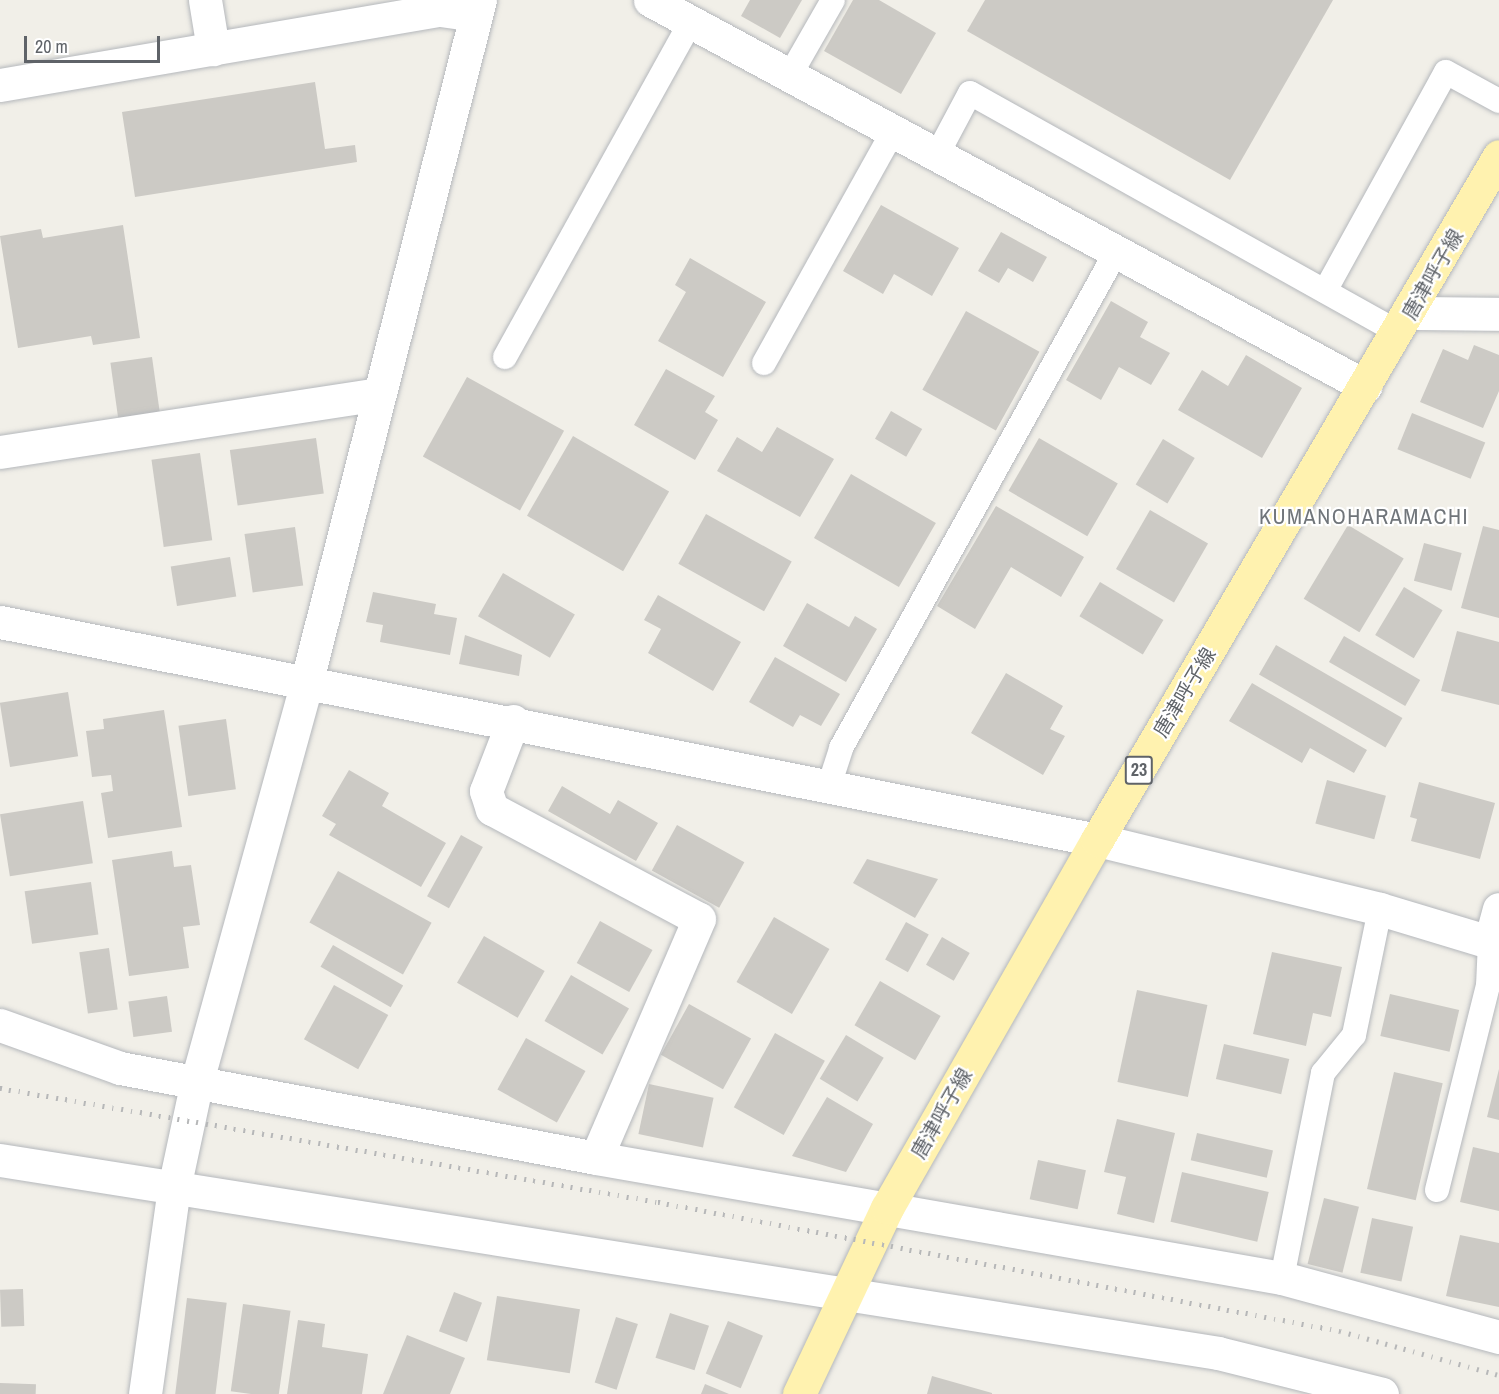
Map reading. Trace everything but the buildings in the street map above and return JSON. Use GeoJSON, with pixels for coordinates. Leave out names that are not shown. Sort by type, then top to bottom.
{"type":"FeatureCollection","features":[{"type":"Feature","properties":{"kind":"main road","name":"唐津呼子線"},"geometry":{"type":"LineString","coordinates":[[799,1394],[845,1291],[887,1208],[1097,840],[1404,322],[1499,156]]}},
{"type":"Feature","properties":{"kind":"street"},"geometry":{"type":"LineString","coordinates":[[204,0],[213,49]]}},
{"type":"Feature","properties":{"kind":"street"},"geometry":{"type":"LineString","coordinates":[[650,0],[1365,386]]}},
{"type":"Feature","properties":{"kind":"street"},"geometry":{"type":"LineString","coordinates":[[0,85],[440,10],[478,8],[306,684],[197,1081],[174,1188],[145,1394]]}},
{"type":"Feature","properties":{"kind":"street"},"geometry":{"type":"LineString","coordinates":[[1404,322],[1499,314]]}},
{"type":"Feature","properties":{"kind":"street"},"geometry":{"type":"LineString","coordinates":[[0,452],[380,393]]}},
{"type":"Feature","properties":{"kind":"street"},"geometry":{"type":"LineString","coordinates":[[0,622],[306,684],[513,721],[1097,840],[1380,909],[1494,943],[1499,909]]}},
{"type":"Feature","properties":{"kind":"street"},"geometry":{"type":"LineString","coordinates":[[513,721],[486,791],[492,808],[699,919],[596,1158]]}},
{"type":"Feature","properties":{"kind":"street"},"geometry":{"type":"LineString","coordinates":[[0,1025],[120,1068],[596,1158],[1282,1278],[1499,1337]]}},
{"type":"Feature","properties":{"kind":"street"},"geometry":{"type":"LineString","coordinates":[[0,1160],[845,1291],[1218,1353],[1382,1394]]}},
{"type":"Feature","properties":{"kind":"lane"},"geometry":{"type":"LineString","coordinates":[[790,75],[833,0]]}},
{"type":"Feature","properties":{"kind":"lane"},"geometry":{"type":"LineString","coordinates":[[505,357],[691,22]]}},
{"type":"Feature","properties":{"kind":"lane"},"geometry":{"type":"LineString","coordinates":[[1325,291],[1446,72],[1499,101]]}},
{"type":"Feature","properties":{"kind":"lane"},"geometry":{"type":"LineString","coordinates":[[937,155],[970,93],[1325,291],[1404,322]]}},
{"type":"Feature","properties":{"kind":"lane"},"geometry":{"type":"LineString","coordinates":[[764,363],[893,131]]}},
{"type":"Feature","properties":{"kind":"lane"},"geometry":{"type":"LineString","coordinates":[[829,786],[841,748],[1116,252]]}},
{"type":"Feature","properties":{"kind":"lane"},"geometry":{"type":"LineString","coordinates":[[1282,1278],[1323,1073],[1354,1035],[1380,909]]}},
{"type":"Feature","properties":{"kind":"lane"},"geometry":{"type":"LineString","coordinates":[[1437,1190],[1488,986],[1494,943]]}},
{"type":"Feature","properties":{"kind":"railway"},"geometry":{"type":"LineString","coordinates":[[0,1088],[658,1202],[1340,1331],[1499,1375]]}},
{"type":"Feature","properties":{"kind":"district","name":"KUMANOHARAMACHI"},"geometry":{"type":"Point","coordinates":[1364,517]}}]}
